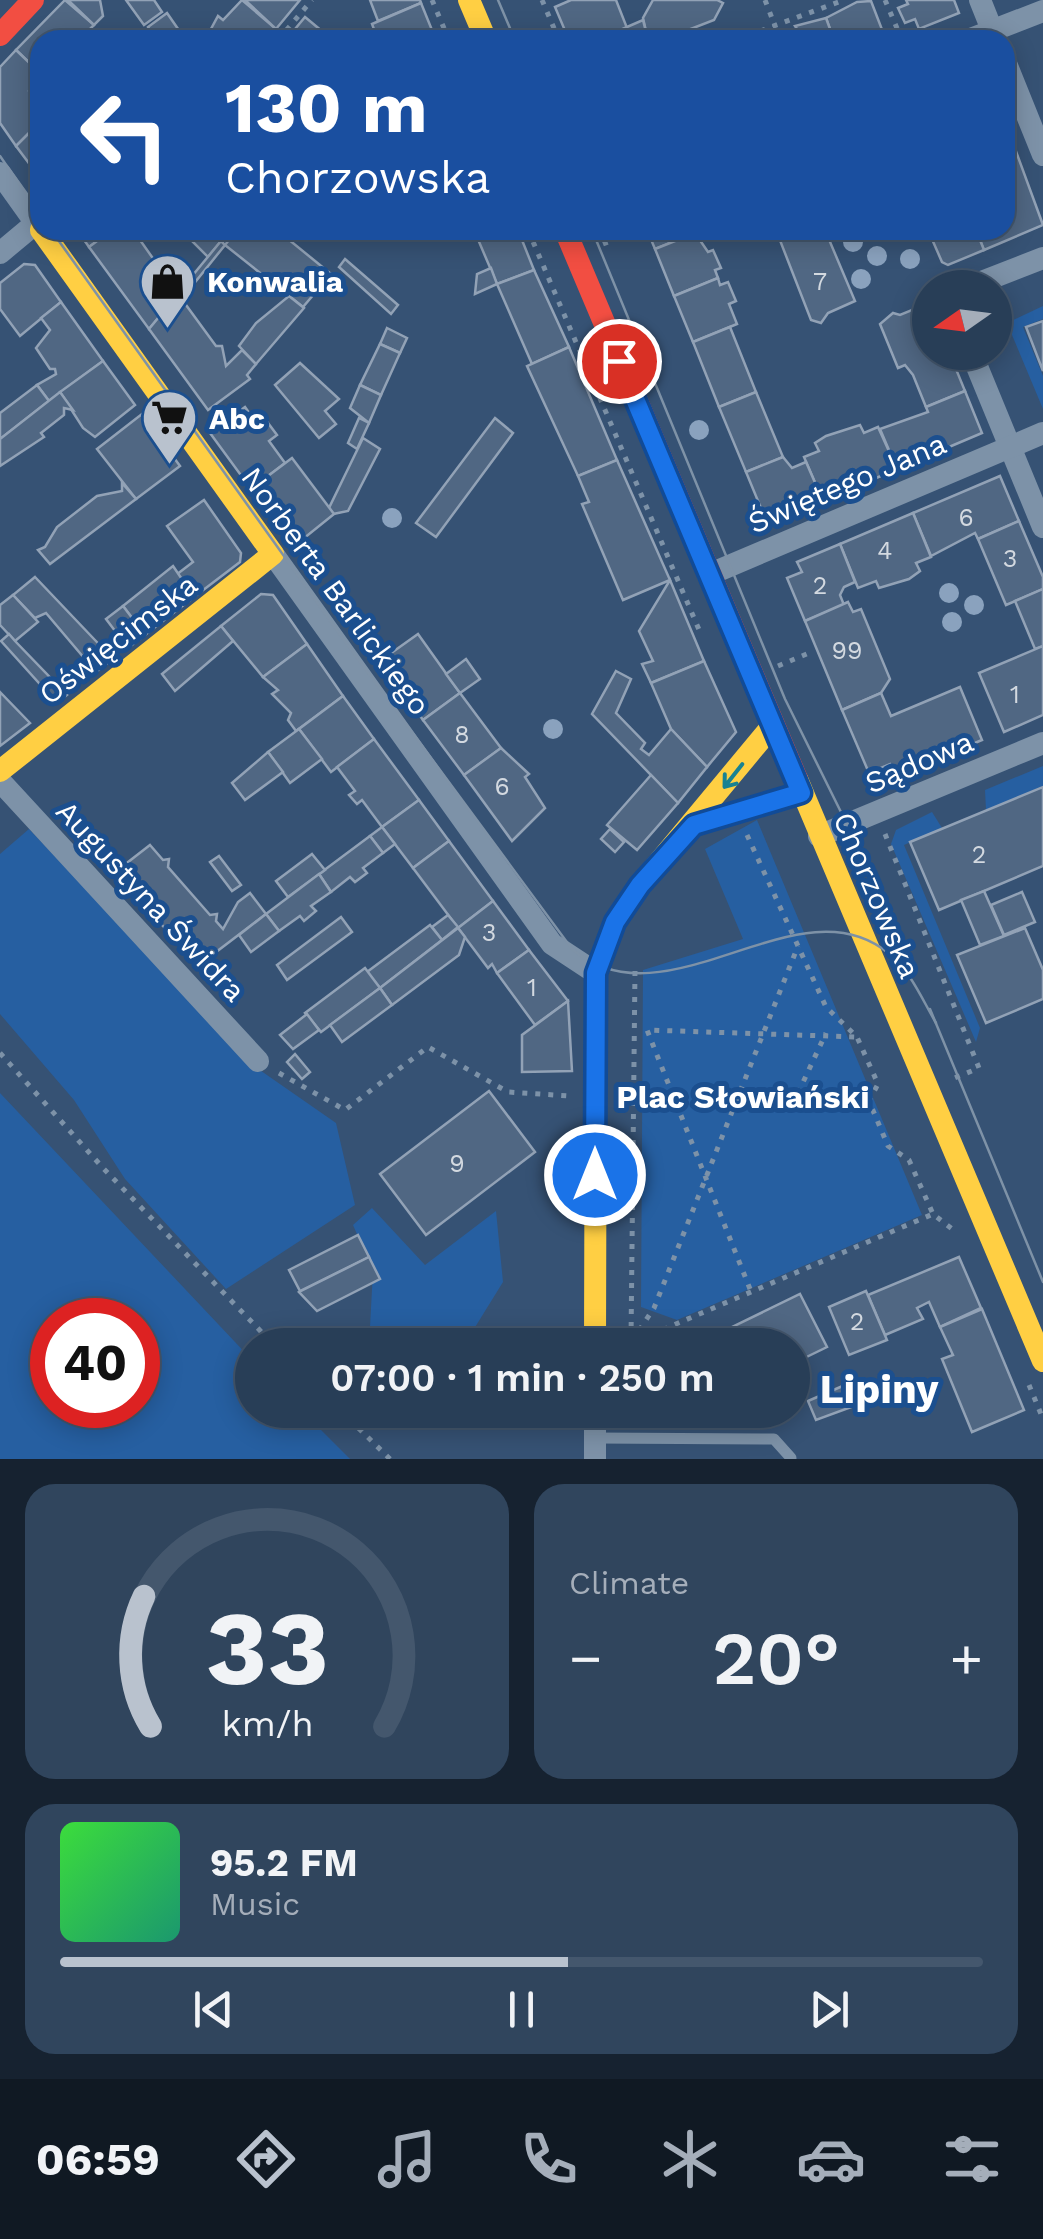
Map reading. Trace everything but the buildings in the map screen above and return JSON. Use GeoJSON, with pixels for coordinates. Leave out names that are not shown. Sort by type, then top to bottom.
{"type":"FeatureCollection","features":[{"type":"Feature","properties":{"kind":"street"},"geometry":{"type":"LineString","coordinates":[[0,35],[33,0]]}},
{"type":"Feature","properties":{"kind":"street"},"geometry":{"type":"LineString","coordinates":[[470,0],[482,30]]}},
{"type":"Feature","properties":{"kind":"street"},"geometry":{"type":"LineString","coordinates":[[980,0],[992,30]]}},
{"type":"Feature","properties":{"kind":"street"},"geometry":{"type":"LineString","coordinates":[[1004,30],[1043,11]]}},
{"type":"Feature","properties":{"kind":"street"},"geometry":{"type":"LineString","coordinates":[[1015,86],[1043,155]]}},
{"type":"Feature","properties":{"kind":"street","name":"Norberta Barlickiego"},"geometry":{"type":"LineString","coordinates":[[0,173],[30,215]]}},
{"type":"Feature","properties":{"kind":"street"},"geometry":{"type":"LineString","coordinates":[[0,254],[30,234]]}},
{"type":"Feature","properties":{"kind":"street","name":"Norberta Barlickiego"},"geometry":{"type":"LineString","coordinates":[[48,240],[552,944],[596,973]]}},
{"type":"Feature","properties":{"kind":"street","name":"Chorzowska"},"geometry":{"type":"LineString","coordinates":[[569,240],[1043,1360]]}},
{"type":"Feature","properties":{"kind":"street"},"geometry":{"type":"LineString","coordinates":[[1012,270],[1043,258]]}},
{"type":"Feature","properties":{"kind":"street"},"geometry":{"type":"LineString","coordinates":[[978,370],[1043,527]]}},
{"type":"Feature","properties":{"kind":"street"},"geometry":{"type":"LineString","coordinates":[[1010,446],[1043,433]]}},
{"type":"Feature","properties":{"kind":"street","name":"Świętego Jana"},"geometry":{"type":"LineString","coordinates":[[708,575],[1010,446]]}},
{"type":"Feature","properties":{"kind":"street","name":"Oświęcimska"},"geometry":{"type":"LineString","coordinates":[[0,772],[273,554]]}},
{"type":"Feature","properties":{"kind":"street"},"geometry":{"type":"LineString","coordinates":[[595,1328],[596,973],[615,922],[640,885],[694,825],[772,726]]}},
{"type":"Feature","properties":{"kind":"street","name":"Sądowa"},"geometry":{"type":"LineString","coordinates":[[819,836],[1043,743]]}},
{"type":"Feature","properties":{"kind":"street","name":"Augustyna Świdra"},"geometry":{"type":"LineString","coordinates":[[0,781],[258,1061]]}},
{"type":"Feature","properties":{"kind":"street"},"geometry":{"type":"LineString","coordinates":[[694,825],[801,793]]}},
{"type":"Feature","properties":{"kind":"lane"},"geometry":{"type":"LineString","coordinates":[[595,1448],[774,1440],[791,1458]]}},
{"type":"Feature","properties":{"kind":"path"},"geometry":{"type":"LineString","coordinates":[[286,30],[312,0]]}},
{"type":"Feature","properties":{"kind":"path"},"geometry":{"type":"LineString","coordinates":[[432,0],[445,30]]}},
{"type":"Feature","properties":{"kind":"path"},"geometry":{"type":"LineString","coordinates":[[542,0],[555,30]]}},
{"type":"Feature","properties":{"kind":"path"},"geometry":{"type":"LineString","coordinates":[[765,0],[776,26]]}},
{"type":"Feature","properties":{"kind":"path"},"geometry":{"type":"LineString","coordinates":[[885,0],[898,30]]}},
{"type":"Feature","properties":{"kind":"path"},"geometry":{"type":"LineString","coordinates":[[765,30],[846,2]]}},
{"type":"Feature","properties":{"kind":"path"},"geometry":{"type":"LineString","coordinates":[[532,240],[701,632]]}},
{"type":"Feature","properties":{"kind":"path"},"geometry":{"type":"LineString","coordinates":[[741,820],[826,1007],[857,1036],[878,1084],[868,1101],[888,1146],[910,1160],[933,1214],[956,1232]]}},
{"type":"Feature","properties":{"kind":"path"},"geometry":{"type":"LineString","coordinates":[[891,824],[883,838],[980,1068]]}},
{"type":"Feature","properties":{"kind":"path"},"geometry":{"type":"LineString","coordinates":[[640,1328],[654,1308],[798,946]]}},
{"type":"Feature","properties":{"kind":"path"},"geometry":{"type":"LineString","coordinates":[[629,1328],[635,969]]}},
{"type":"Feature","properties":{"kind":"path"},"geometry":{"type":"LineString","coordinates":[[635,1027],[857,1036]]}},
{"type":"Feature","properties":{"kind":"path"},"geometry":{"type":"LineString","coordinates":[[648,1030],[750,1289]]}},
{"type":"Feature","properties":{"kind":"path"},"geometry":{"type":"LineString","coordinates":[[798,1093],[826,1033]]}},
{"type":"Feature","properties":{"kind":"path"},"geometry":{"type":"LineString","coordinates":[[258,1061],[345,1110],[428,1047],[508,1092],[595,1098]]}},
{"type":"Feature","properties":{"kind":"path"},"geometry":{"type":"LineString","coordinates":[[0,1053],[116,1182],[258,1328]]}},
{"type":"Feature","properties":{"kind":"path"},"geometry":{"type":"LineString","coordinates":[[664,1328],[933,1214]]}},
{"type":"Feature","properties":{"kind":"path"},"geometry":{"type":"LineString","coordinates":[[358,1428],[390,1459]]}},
{"type":"Feature","properties":{"kind":"shaded area"},"geometry":{"type":"Polygon","coordinates":[[[1043,306],[1043,319],[1023,327],[1043,376],[1043,409],[1012,335],[1012,321],[1043,306]]]}},
{"type":"Feature","properties":{"kind":"shaded area"},"geometry":{"type":"Polygon","coordinates":[[[1043,766],[1043,786],[986,810],[985,790],[1043,766]]]}},
{"type":"Feature","properties":{"kind":"shaded area"},"geometry":{"type":"Polygon","coordinates":[[[932,812],[942,828],[904,845],[980,1028],[976,1042],[891,844],[896,830],[932,812]]]}},
{"type":"Feature","properties":{"kind":"shaded area"},"geometry":{"type":"Polygon","coordinates":[[[757,820],[922,1215],[677,1320],[641,1307],[643,970],[743,939],[705,849],[757,820]]]}},
{"type":"Feature","properties":{"kind":"shaded area"},"geometry":{"type":"Polygon","coordinates":[[[29,829],[254,1066],[336,1123],[355,1205],[226,1289],[125,1179],[74,1100],[0,1014],[0,854],[29,829]]]}},
{"type":"Feature","properties":{"kind":"shaded area"},"geometry":{"type":"Polygon","coordinates":[[[0,1093],[235,1342],[235,1428],[319,1428],[350,1459],[0,1459],[0,1093]]]}},
{"type":"Feature","properties":{"kind":"shaded area"},"geometry":{"type":"Polygon","coordinates":[[[372,1208],[425,1265],[496,1211],[503,1282],[475,1328],[370,1328],[373,1271],[353,1225],[372,1208]]]}},
{"type":"Feature","properties":{"kind":"tram line"},"geometry":{"type":"LineString","coordinates":[[498,0],[511,30]]}},
{"type":"Feature","properties":{"kind":"tram line"},"geometry":{"type":"LineString","coordinates":[[0,156],[30,200]]}},
{"type":"Feature","properties":{"kind":"tram line"},"geometry":{"type":"LineString","coordinates":[[58,240],[344,640],[572,949],[609,969],[648,973],[690,966],[773,940],[814,932],[852,935],[896,960],[936,1023]]}},
{"type":"Feature","properties":{"kind":"tram line"},"geometry":{"type":"LineString","coordinates":[[596,240],[785,699],[885,901],[915,973]]}},
{"type":"Feature","properties":{"kind":"tram line"},"geometry":{"type":"LineString","coordinates":[[930,1009],[1043,1282]]}},
{"type":"Feature","properties":{"kind":"traffic: slow"},"geometry":{"type":"LineString","coordinates":[[469,0],[482,30]]}},
{"type":"Feature","properties":{"kind":"traffic: slow"},"geometry":{"type":"LineString","coordinates":[[0,771],[273,554],[48,240]]}},
{"type":"Feature","properties":{"kind":"traffic: slow"},"geometry":{"type":"LineString","coordinates":[[595,1328],[596,973],[615,923],[640,885],[772,726]]}},
{"type":"Feature","properties":{"kind":"traffic: slow"},"geometry":{"type":"LineString","coordinates":[[797,779],[1043,1361]]}},
{"type":"Feature","properties":{"kind":"traffic: jam"},"geometry":{"type":"LineString","coordinates":[[0,35],[33,0]]}},
{"type":"Feature","properties":{"kind":"traffic: jam"},"geometry":{"type":"LineString","coordinates":[[569,240],[797,779]]}},
{"type":"Feature","properties":{"kind":"place","name":"Konwalia"},"geometry":{"type":"Point","coordinates":[168,330]}},
{"type":"Feature","properties":{"kind":"place","name":"Abc"},"geometry":{"type":"Point","coordinates":[170,467]}},
{"type":"Feature","properties":{"kind":"district","name":"Plac Słowiański"},"geometry":{"type":"Point","coordinates":[743,1097]}},
{"type":"Feature","properties":{"kind":"district","name":"Lipiny"},"geometry":{"type":"Point","coordinates":[879,1389]}},
{"type":"Feature","properties":{"kind":"route"},"geometry":{"type":"LineString","coordinates":[[595,1175],[594,992],[596,973],[615,922],[640,885],[694,825],[801,793],[619,361]]}}]}
